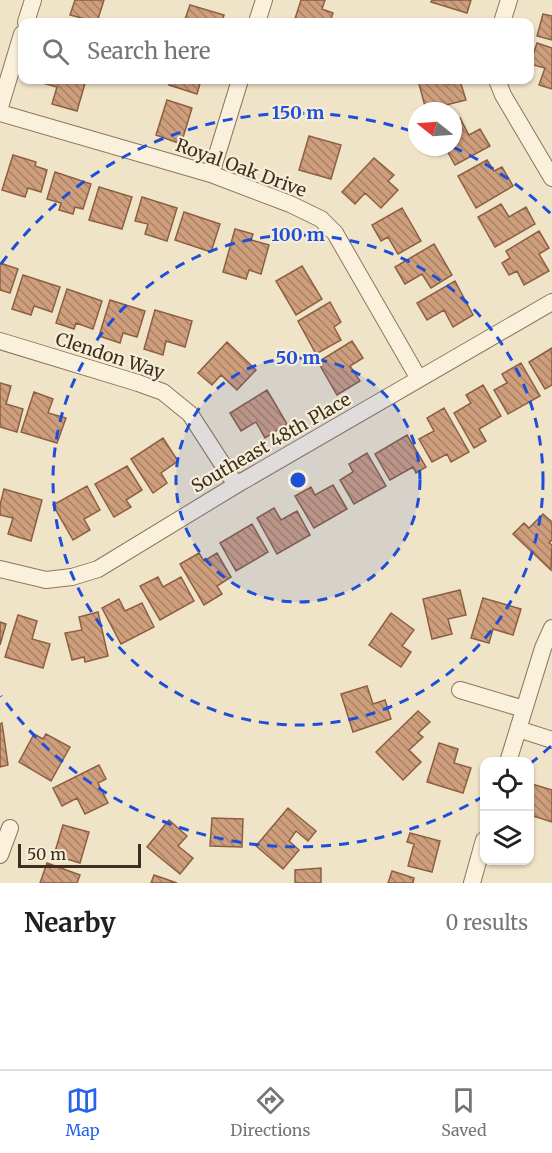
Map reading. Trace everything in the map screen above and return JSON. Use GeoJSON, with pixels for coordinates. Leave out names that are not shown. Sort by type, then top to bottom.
{"type":"FeatureCollection","features":[{"type":"Feature","properties":{"kind":"street"},"geometry":{"type":"LineString","coordinates":[[27,18],[33,0]]}},
{"type":"Feature","properties":{"kind":"street"},"geometry":{"type":"LineString","coordinates":[[259,18],[264,0]]}},
{"type":"Feature","properties":{"kind":"street"},"geometry":{"type":"LineString","coordinates":[[503,18],[509,0]]}},
{"type":"Feature","properties":{"kind":"street"},"geometry":{"type":"LineString","coordinates":[[0,107],[18,47]]}},
{"type":"Feature","properties":{"kind":"street"},"geometry":{"type":"LineString","coordinates":[[211,174],[239,84]]}},
{"type":"Feature","properties":{"kind":"street"},"geometry":{"type":"LineString","coordinates":[[499,84],[552,178]]}},
{"type":"Feature","properties":{"kind":"street","name":"Royal Oak Drive"},"geometry":{"type":"LineString","coordinates":[[0,113],[211,174],[290,204],[321,219],[335,233],[419,379]]}},
{"type":"Feature","properties":{"kind":"street","name":"Southeast 48th Place"},"geometry":{"type":"LineString","coordinates":[[0,569],[46,580],[72,577],[98,569],[236,485],[552,302]]}},
{"type":"Feature","properties":{"kind":"street","name":"Clendon Way"},"geometry":{"type":"LineString","coordinates":[[0,341],[138,382],[163,392],[190,414],[236,485]]}},
{"type":"Feature","properties":{"kind":"street"},"geometry":{"type":"LineString","coordinates":[[510,757],[543,648],[552,628]]}},
{"type":"Feature","properties":{"kind":"street"},"geometry":{"type":"LineString","coordinates":[[460,690],[524,710]]}},
{"type":"Feature","properties":{"kind":"street"},"geometry":{"type":"LineString","coordinates":[[518,729],[552,740]]}},
{"type":"Feature","properties":{"kind":"street"},"geometry":{"type":"LineString","coordinates":[[0,855],[10,828]]}},
{"type":"Feature","properties":{"kind":"street"},"geometry":{"type":"LineString","coordinates":[[472,883],[480,854]]}},
{"type":"Feature","properties":{"kind":"building"},"geometry":{"type":"Polygon","coordinates":[[[75,0],[104,0],[98,18],[70,15],[75,0]]]}},
{"type":"Feature","properties":{"kind":"building"},"geometry":{"type":"Polygon","coordinates":[[[301,0],[325,0],[322,9],[333,13],[331,18],[295,18],[301,0]]]}},
{"type":"Feature","properties":{"kind":"building"},"geometry":{"type":"Polygon","coordinates":[[[432,0],[471,0],[467,13],[431,2],[432,0]]]}},
{"type":"Feature","properties":{"kind":"building"},"geometry":{"type":"Polygon","coordinates":[[[190,5],[224,15],[223,18],[185,18],[190,5]]]}},
{"type":"Feature","properties":{"kind":"building"},"geometry":{"type":"Polygon","coordinates":[[[543,14],[552,16],[552,40],[537,36],[543,14]]]}},
{"type":"Feature","properties":{"kind":"building"},"geometry":{"type":"Polygon","coordinates":[[[537,43],[552,48],[552,89],[539,85],[545,68],[534,65],[537,43]]]}},
{"type":"Feature","properties":{"kind":"building"},"geometry":{"type":"Polygon","coordinates":[[[46,84],[85,84],[77,111],[52,104],[57,87],[46,84]]]}},
{"type":"Feature","properties":{"kind":"building"},"geometry":{"type":"Polygon","coordinates":[[[169,84],[200,84],[197,94],[169,84]]]}},
{"type":"Feature","properties":{"kind":"building"},"geometry":{"type":"Polygon","coordinates":[[[419,84],[461,84],[466,100],[424,102],[419,84]]]}},
{"type":"Feature","properties":{"kind":"building"},"geometry":{"type":"Polygon","coordinates":[[[167,100],[192,108],[181,144],[156,135],[167,100]]]}},
{"type":"Feature","properties":{"kind":"building"},"geometry":{"type":"Polygon","coordinates":[[[462,122],[469,135],[480,129],[490,146],[455,165],[450,156],[462,156],[462,122]]]}},
{"type":"Feature","properties":{"kind":"building"},"geometry":{"type":"Polygon","coordinates":[[[309,136],[341,145],[331,179],[299,170],[309,136]]]}},
{"type":"Feature","properties":{"kind":"building"},"geometry":{"type":"Polygon","coordinates":[[[13,155],[36,162],[35,166],[47,170],[41,192],[28,188],[25,197],[2,190],[13,155]]]}},
{"type":"Feature","properties":{"kind":"building"},"geometry":{"type":"Polygon","coordinates":[[[374,158],[394,175],[388,181],[398,190],[381,208],[365,193],[355,204],[342,192],[374,158]]]}},
{"type":"Feature","properties":{"kind":"building"},"geometry":{"type":"Polygon","coordinates":[[[487,160],[494,171],[502,167],[513,186],[476,208],[458,176],[487,160]]]}},
{"type":"Feature","properties":{"kind":"building"},"geometry":{"type":"Polygon","coordinates":[[[55,172],[91,184],[83,209],[75,207],[73,214],[59,210],[61,203],[47,199],[55,172]]]}},
{"type":"Feature","properties":{"kind":"building"},"geometry":{"type":"Polygon","coordinates":[[[99,187],[132,197],[122,229],[89,220],[99,187]]]}},
{"type":"Feature","properties":{"kind":"building"},"geometry":{"type":"Polygon","coordinates":[[[142,197],[177,208],[167,241],[145,234],[148,224],[135,221],[142,197]]]}},
{"type":"Feature","properties":{"kind":"building"},"geometry":{"type":"Polygon","coordinates":[[[501,204],[509,217],[526,207],[535,224],[495,247],[478,217],[501,204]]]}},
{"type":"Feature","properties":{"kind":"building"},"geometry":{"type":"Polygon","coordinates":[[[402,208],[421,241],[398,254],[388,237],[381,241],[372,225],[402,208]]]}},
{"type":"Feature","properties":{"kind":"building"},"geometry":{"type":"Polygon","coordinates":[[[184,212],[220,224],[211,252],[175,240],[184,212]]]}},
{"type":"Feature","properties":{"kind":"building"},"geometry":{"type":"Polygon","coordinates":[[[235,229],[253,234],[251,240],[269,245],[261,274],[249,270],[246,279],[223,272],[235,229]]]}},
{"type":"Feature","properties":{"kind":"building"},"geometry":{"type":"Polygon","coordinates":[[[539,231],[549,248],[539,254],[549,271],[524,285],[517,271],[509,275],[502,263],[510,258],[506,251],[539,231]]]}},
{"type":"Feature","properties":{"kind":"building"},"geometry":{"type":"Polygon","coordinates":[[[434,244],[452,275],[431,288],[422,274],[405,284],[395,267],[434,244]]]}},
{"type":"Feature","properties":{"kind":"building"},"geometry":{"type":"Polygon","coordinates":[[[0,263],[18,269],[10,293],[0,290],[0,263]]]}},
{"type":"Feature","properties":{"kind":"building"},"geometry":{"type":"Polygon","coordinates":[[[302,266],[322,299],[296,315],[276,281],[302,266]]]}},
{"type":"Feature","properties":{"kind":"building"},"geometry":{"type":"Polygon","coordinates":[[[23,275],[60,287],[52,312],[34,306],[31,315],[12,309],[23,275]]]}},
{"type":"Feature","properties":{"kind":"building"},"geometry":{"type":"Polygon","coordinates":[[[455,281],[473,315],[453,327],[444,310],[427,320],[417,303],[455,281]]]}},
{"type":"Feature","properties":{"kind":"building"},"geometry":{"type":"Polygon","coordinates":[[[67,289],[102,301],[93,329],[76,323],[74,329],[56,323],[67,289]]]}},
{"type":"Feature","properties":{"kind":"building"},"geometry":{"type":"Polygon","coordinates":[[[110,300],[145,311],[137,337],[123,333],[120,343],[99,336],[110,300]]]}},
{"type":"Feature","properties":{"kind":"building"},"geometry":{"type":"Polygon","coordinates":[[[330,302],[341,322],[334,327],[341,340],[316,354],[298,321],[330,302]]]}},
{"type":"Feature","properties":{"kind":"building"},"geometry":{"type":"Polygon","coordinates":[[[155,310],[192,321],[185,347],[166,341],[163,355],[144,349],[155,310]]]}},
{"type":"Feature","properties":{"kind":"building"},"geometry":{"type":"Polygon","coordinates":[[[352,341],[363,358],[350,366],[360,381],[337,395],[318,362],[352,341]]]}},
{"type":"Feature","properties":{"kind":"building"},"geometry":{"type":"Polygon","coordinates":[[[227,342],[256,370],[237,390],[221,375],[212,385],[198,373],[227,342]]]}},
{"type":"Feature","properties":{"kind":"building"},"geometry":{"type":"Polygon","coordinates":[[[552,348],[552,385],[545,389],[529,362],[552,348]]]}},
{"type":"Feature","properties":{"kind":"building"},"geometry":{"type":"Polygon","coordinates":[[[521,363],[540,396],[508,414],[494,390],[507,383],[502,374],[521,363]]]}},
{"type":"Feature","properties":{"kind":"building"},"geometry":{"type":"Polygon","coordinates":[[[0,383],[11,386],[6,404],[23,409],[17,432],[0,427],[0,383]]]}},
{"type":"Feature","properties":{"kind":"building"},"geometry":{"type":"Polygon","coordinates":[[[483,385],[501,416],[479,429],[486,441],[474,448],[454,413],[471,403],[466,395],[483,385]]]}},
{"type":"Feature","properties":{"kind":"building"},"geometry":{"type":"Polygon","coordinates":[[[267,390],[287,424],[265,438],[256,422],[241,431],[230,413],[267,390]]]}},
{"type":"Feature","properties":{"kind":"building"},"geometry":{"type":"Polygon","coordinates":[[[34,392],[53,399],[48,413],[66,418],[57,443],[21,432],[34,392]]]}},
{"type":"Feature","properties":{"kind":"building"},"geometry":{"type":"Polygon","coordinates":[[[444,408],[469,452],[451,462],[447,454],[432,462],[419,439],[434,431],[427,418],[444,408]]]}},
{"type":"Feature","properties":{"kind":"building"},"geometry":{"type":"Polygon","coordinates":[[[407,435],[426,467],[416,473],[413,467],[390,480],[375,454],[407,435]]]}},
{"type":"Feature","properties":{"kind":"building"},"geometry":{"type":"Polygon","coordinates":[[[163,438],[178,461],[161,473],[167,483],[153,493],[131,459],[163,438]]]}},
{"type":"Feature","properties":{"kind":"building"},"geometry":{"type":"Polygon","coordinates":[[[367,453],[386,486],[354,504],[340,480],[353,472],[349,464],[367,453]]]}},
{"type":"Feature","properties":{"kind":"building"},"geometry":{"type":"Polygon","coordinates":[[[127,466],[142,490],[126,500],[131,507],[114,517],[95,484],[127,466]]]}},
{"type":"Feature","properties":{"kind":"building"},"geometry":{"type":"Polygon","coordinates":[[[333,485],[347,509],[314,528],[295,496],[311,487],[315,495],[333,485]]]}},
{"type":"Feature","properties":{"kind":"building"},"geometry":{"type":"Polygon","coordinates":[[[87,486],[100,510],[84,519],[90,530],[73,540],[53,505],[87,486]]]}},
{"type":"Feature","properties":{"kind":"building"},"geometry":{"type":"Polygon","coordinates":[[[4,489],[42,500],[31,541],[8,534],[13,518],[0,515],[4,489]]]}},
{"type":"Feature","properties":{"kind":"building"},"geometry":{"type":"Polygon","coordinates":[[[274,508],[281,520],[297,511],[310,535],[277,554],[257,518],[274,508]]]}},
{"type":"Feature","properties":{"kind":"building"},"geometry":{"type":"Polygon","coordinates":[[[543,514],[552,522],[552,540],[549,543],[552,545],[551,570],[513,534],[524,523],[529,528],[543,514]]]}},
{"type":"Feature","properties":{"kind":"building"},"geometry":{"type":"Polygon","coordinates":[[[252,524],[268,552],[236,571],[220,543],[252,524]]]}},
{"type":"Feature","properties":{"kind":"building"},"geometry":{"type":"Polygon","coordinates":[[[199,553],[204,561],[217,553],[231,577],[217,586],[222,594],[204,605],[180,564],[199,553]]]}},
{"type":"Feature","properties":{"kind":"building"},"geometry":{"type":"Polygon","coordinates":[[[158,577],[163,587],[181,577],[194,601],[160,620],[140,586],[158,577]]]}},
{"type":"Feature","properties":{"kind":"building"},"geometry":{"type":"Polygon","coordinates":[[[460,590],[466,615],[448,619],[452,634],[432,639],[423,599],[460,590]]]}},
{"type":"Feature","properties":{"kind":"building"},"geometry":{"type":"Polygon","coordinates":[[[483,598],[521,609],[513,635],[493,629],[489,643],[471,638],[483,598]]]}},
{"type":"Feature","properties":{"kind":"building"},"geometry":{"type":"Polygon","coordinates":[[[119,599],[125,611],[142,603],[154,627],[121,644],[102,608],[119,599]]]}},
{"type":"Feature","properties":{"kind":"building"},"geometry":{"type":"Polygon","coordinates":[[[98,612],[108,656],[85,662],[84,657],[72,660],[65,633],[82,630],[79,617],[98,612]]]}},
{"type":"Feature","properties":{"kind":"building"},"geometry":{"type":"Polygon","coordinates":[[[391,613],[414,630],[402,646],[411,652],[401,667],[369,645],[391,613]]]}},
{"type":"Feature","properties":{"kind":"building"},"geometry":{"type":"Polygon","coordinates":[[[18,615],[37,621],[32,639],[50,644],[43,668],[5,657],[18,615]]]}},
{"type":"Feature","properties":{"kind":"building"},"geometry":{"type":"Polygon","coordinates":[[[0,622],[6,624],[0,645],[0,622]]]}},
{"type":"Feature","properties":{"kind":"building"},"geometry":{"type":"Polygon","coordinates":[[[367,686],[373,704],[385,700],[391,719],[353,732],[341,694],[367,686]]]}},
{"type":"Feature","properties":{"kind":"building"},"geometry":{"type":"Polygon","coordinates":[[[418,711],[430,722],[418,733],[423,737],[409,750],[421,762],[403,780],[376,752],[418,711]]]}},
{"type":"Feature","properties":{"kind":"building"},"geometry":{"type":"Polygon","coordinates":[[[2,723],[8,765],[0,767],[0,724],[2,723]]]}},
{"type":"Feature","properties":{"kind":"building"},"geometry":{"type":"Polygon","coordinates":[[[34,734],[43,739],[46,734],[70,747],[51,781],[19,762],[34,734]]]}},
{"type":"Feature","properties":{"kind":"building"},"geometry":{"type":"Polygon","coordinates":[[[439,743],[458,749],[454,763],[471,768],[463,793],[427,782],[439,743]]]}},
{"type":"Feature","properties":{"kind":"building"},"geometry":{"type":"Polygon","coordinates":[[[99,765],[106,779],[98,783],[108,803],[85,814],[77,798],[62,806],[53,788],[99,765]]]}},
{"type":"Feature","properties":{"kind":"building"},"geometry":{"type":"Polygon","coordinates":[[[534,785],[552,790],[552,822],[534,816],[534,785]]]}},
{"type":"Feature","properties":{"kind":"building"},"geometry":{"type":"Polygon","coordinates":[[[288,808],[316,831],[308,841],[296,831],[289,841],[299,850],[283,869],[256,846],[288,808]]]}},
{"type":"Feature","properties":{"kind":"building"},"geometry":{"type":"Polygon","coordinates":[[[212,818],[243,819],[242,847],[210,846],[212,818]]]}},
{"type":"Feature","properties":{"kind":"building"},"geometry":{"type":"Polygon","coordinates":[[[169,820],[187,836],[178,846],[193,858],[180,874],[147,847],[169,820]]]}},
{"type":"Feature","properties":{"kind":"building"},"geometry":{"type":"Polygon","coordinates":[[[63,825],[89,832],[80,863],[54,855],[63,825]]]}},
{"type":"Feature","properties":{"kind":"building"},"geometry":{"type":"Polygon","coordinates":[[[410,833],[440,841],[432,872],[408,866],[414,844],[407,842],[410,833]]]}},
{"type":"Feature","properties":{"kind":"building"},"geometry":{"type":"Polygon","coordinates":[[[47,863],[80,875],[77,883],[40,883],[47,863]]]}},
{"type":"Feature","properties":{"kind":"building"},"geometry":{"type":"Polygon","coordinates":[[[321,868],[321,883],[295,883],[295,870],[321,868]]]}},
{"type":"Feature","properties":{"kind":"building"},"geometry":{"type":"Polygon","coordinates":[[[392,871],[414,878],[413,883],[388,883],[392,871]]]}},
{"type":"Feature","properties":{"kind":"building"},"geometry":{"type":"Polygon","coordinates":[[[154,875],[177,883],[151,883],[154,875]]]}}]}
